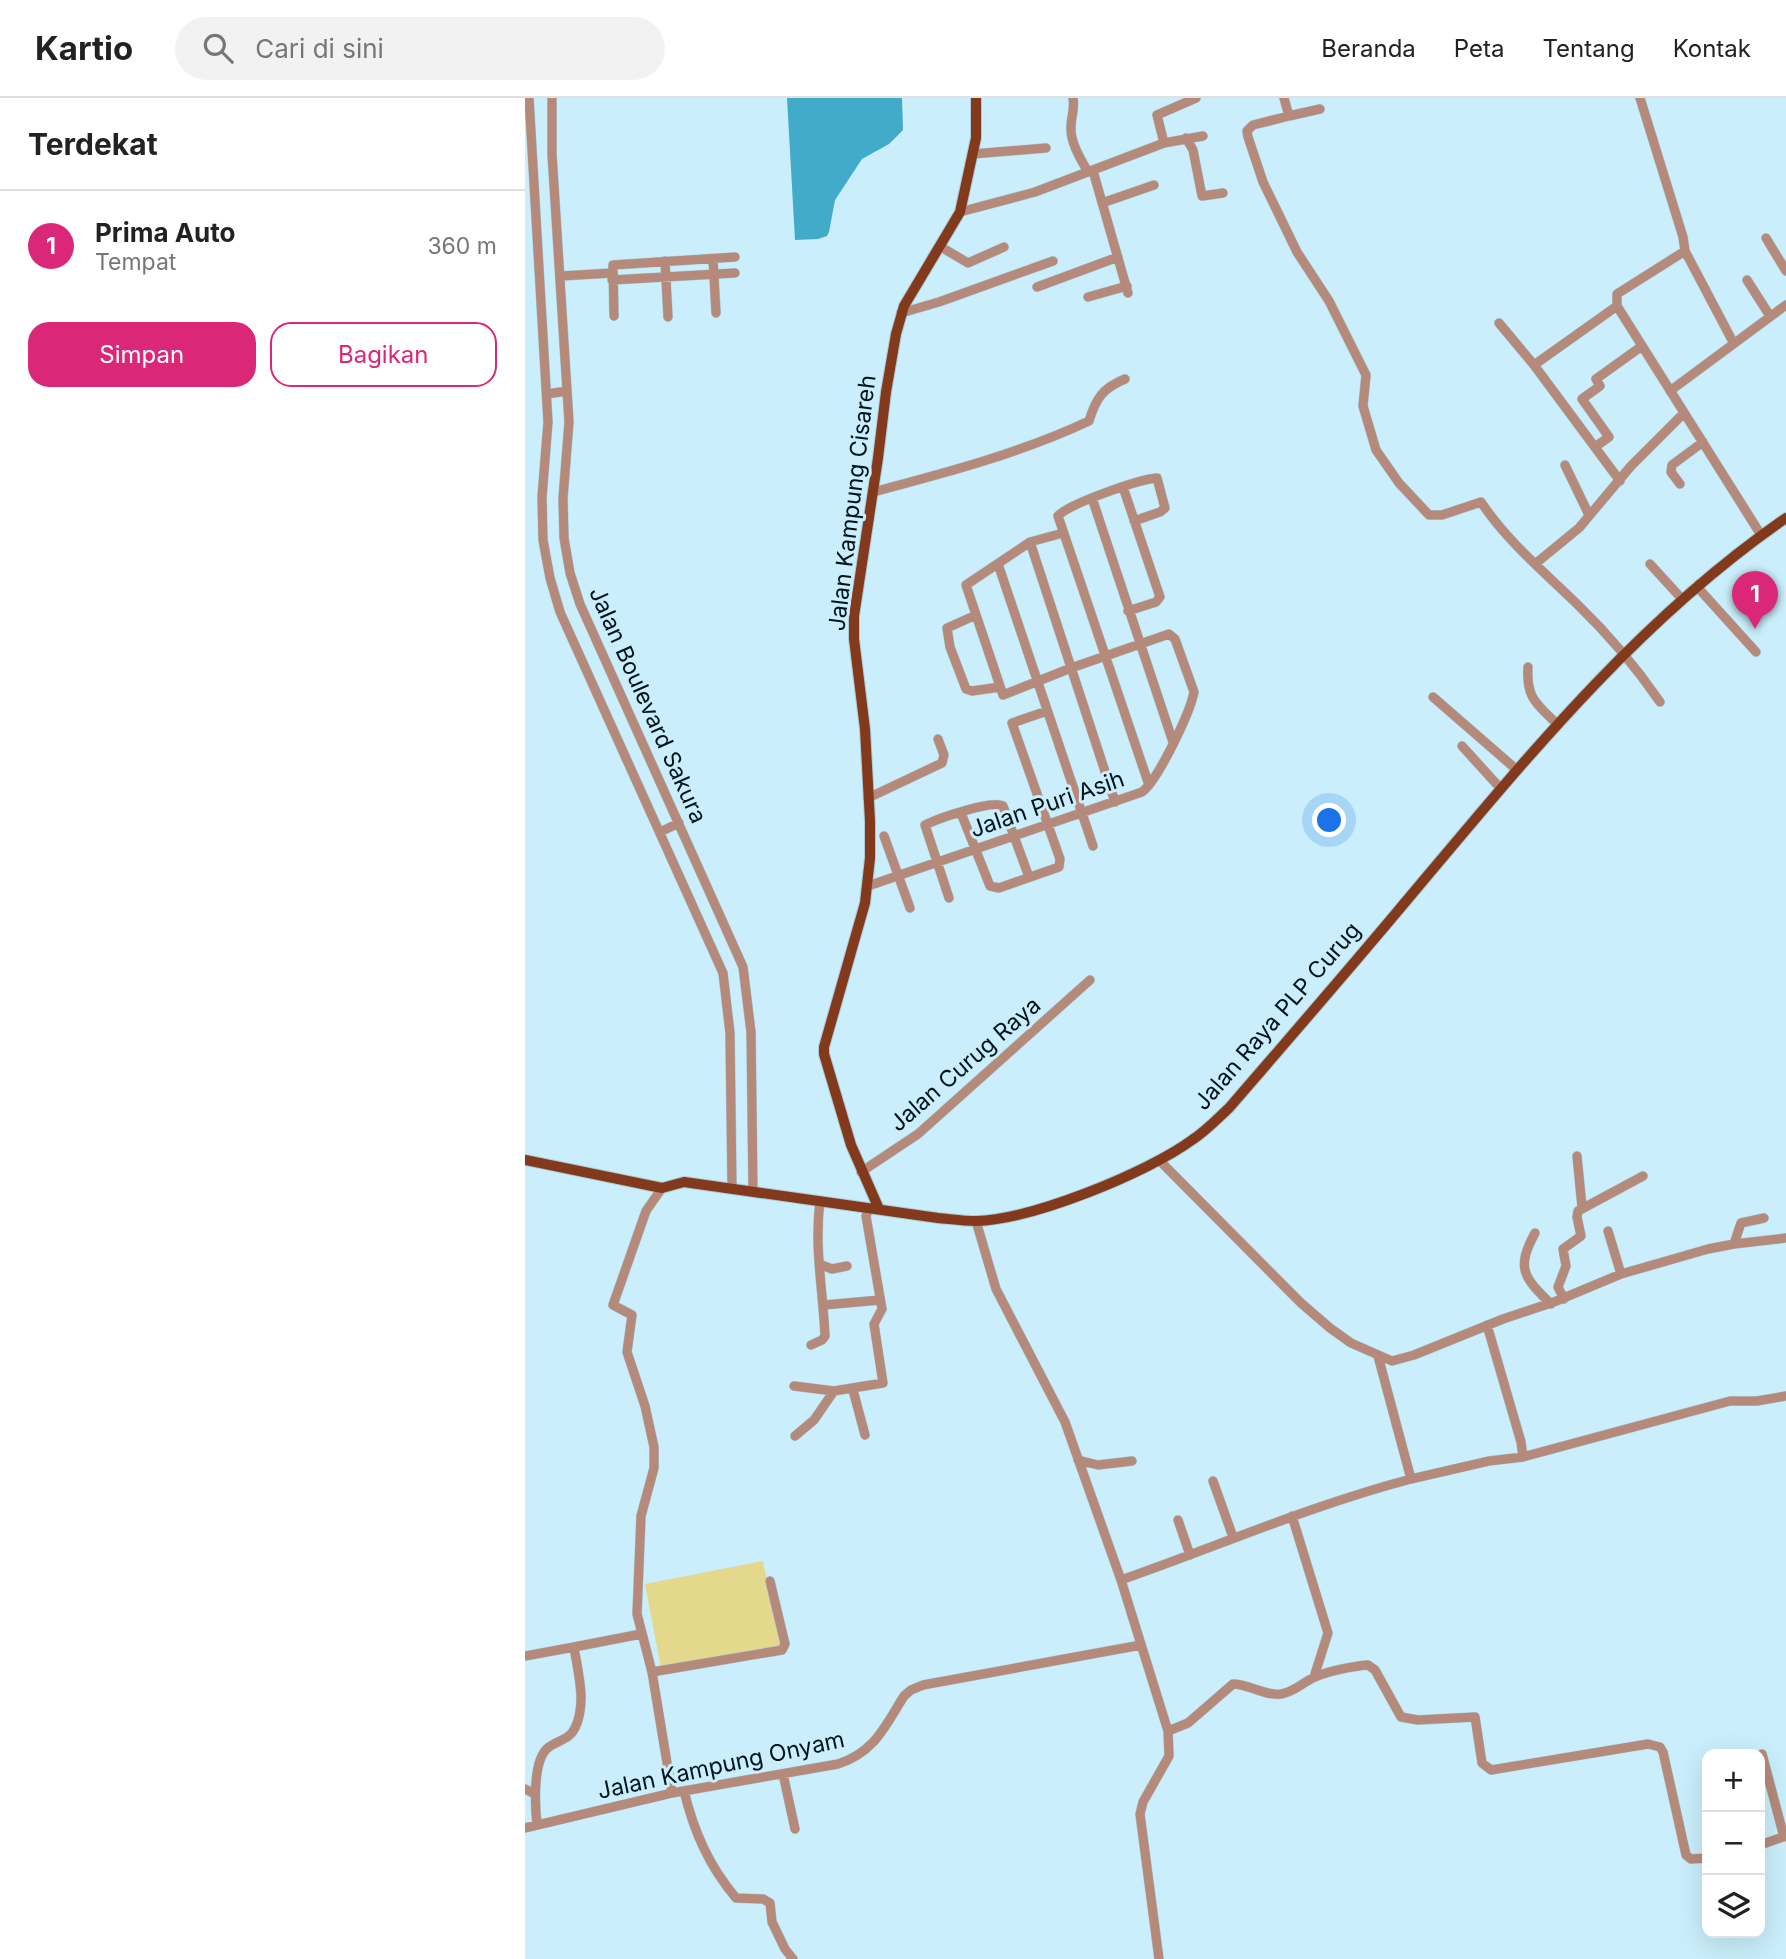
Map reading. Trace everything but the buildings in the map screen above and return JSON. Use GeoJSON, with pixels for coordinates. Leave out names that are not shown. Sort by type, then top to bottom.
{"type":"FeatureCollection","features":[{"type":"Feature","properties":{"kind":"main road","name":"Jalan Kampung Cisareh"},"geometry":{"type":"LineString","coordinates":[[874,1208],[827,1068],[824,1047],[868,886],[870,840],[865,729],[853,629],[885,392],[901,313],[960,212],[973,154],[976,98]]}},
{"type":"Feature","properties":{"kind":"main road","name":"Jalan Raya PLP Curug"},"geometry":{"type":"LineString","coordinates":[[525,1160],[662,1188],[684,1181],[938,1218],[976,1221],[1022,1213],[1067,1199],[1159,1160],[1192,1140],[1229,1108],[1517,770],[1625,654],[1699,584],[1786,518]]}},
{"type":"Feature","properties":{"kind":"street","name":"Jalan Boulevard Sakura"},"geometry":{"type":"LineString","coordinates":[[529,98],[547,394],[547,454],[542,497],[543,540],[550,578],[560,612],[723,973],[730,1033],[732,1188]]}},
{"type":"Feature","properties":{"kind":"street","name":"Jalan Boulevard Sakura"},"geometry":{"type":"LineString","coordinates":[[552,98],[552,154],[567,391],[568,456],[563,498],[564,538],[580,604],[743,967],[751,1032],[753,1191]]}},
{"type":"Feature","properties":{"kind":"street"},"geometry":{"type":"LineString","coordinates":[[1073,98],[1075,109],[1070,126],[1071,133],[1103,203],[1127,290],[1088,297]]}},
{"type":"Feature","properties":{"kind":"street"},"geometry":{"type":"LineString","coordinates":[[1164,144],[1157,115],[1196,98]]}},
{"type":"Feature","properties":{"kind":"street"},"geometry":{"type":"LineString","coordinates":[[1284,98],[1289,116]]}},
{"type":"Feature","properties":{"kind":"street"},"geometry":{"type":"LineString","coordinates":[[1640,98],[1685,251],[1733,342]]}},
{"type":"Feature","properties":{"kind":"street"},"geometry":{"type":"LineString","coordinates":[[1320,109],[1253,125],[1247,131],[1263,182],[1291,240],[1329,301],[1366,375],[1363,406],[1376,450],[1399,483],[1429,515],[1442,516],[1481,502],[1513,544],[1625,654],[1660,702]]}},
{"type":"Feature","properties":{"kind":"street"},"geometry":{"type":"LineString","coordinates":[[960,212],[1035,192],[1164,144],[1203,136]]}},
{"type":"Feature","properties":{"kind":"street"},"geometry":{"type":"LineString","coordinates":[[1187,138],[1193,150],[1202,196],[1223,193]]}},
{"type":"Feature","properties":{"kind":"street"},"geometry":{"type":"LineString","coordinates":[[973,154],[1045,148]]}},
{"type":"Feature","properties":{"kind":"street"},"geometry":{"type":"LineString","coordinates":[[1103,203],[1154,185]]}},
{"type":"Feature","properties":{"kind":"street"},"geometry":{"type":"LineString","coordinates":[[1766,239],[1786,271]]}},
{"type":"Feature","properties":{"kind":"street"},"geometry":{"type":"LineString","coordinates":[[941,247],[965,263],[1004,247]]}},
{"type":"Feature","properties":{"kind":"street"},"geometry":{"type":"LineString","coordinates":[[1685,251],[1617,294],[1617,306],[1761,535]]}},
{"type":"Feature","properties":{"kind":"street"},"geometry":{"type":"LineString","coordinates":[[614,316],[612,267],[615,264],[735,257]]}},
{"type":"Feature","properties":{"kind":"street"},"geometry":{"type":"LineString","coordinates":[[1037,287],[1118,257]]}},
{"type":"Feature","properties":{"kind":"street"},"geometry":{"type":"LineString","coordinates":[[713,258],[716,313]]}},
{"type":"Feature","properties":{"kind":"street"},"geometry":{"type":"LineString","coordinates":[[664,261],[668,317]]}},
{"type":"Feature","properties":{"kind":"street"},"geometry":{"type":"LineString","coordinates":[[901,313],[1053,261]]}},
{"type":"Feature","properties":{"kind":"street"},"geometry":{"type":"LineString","coordinates":[[561,276],[666,277],[735,273]]}},
{"type":"Feature","properties":{"kind":"street"},"geometry":{"type":"LineString","coordinates":[[1747,280],[1770,316]]}},
{"type":"Feature","properties":{"kind":"street"},"geometry":{"type":"LineString","coordinates":[[1670,391],[1786,304]]}},
{"type":"Feature","properties":{"kind":"street"},"geometry":{"type":"LineString","coordinates":[[1534,365],[1617,306]]}},
{"type":"Feature","properties":{"kind":"street"},"geometry":{"type":"LineString","coordinates":[[1499,323],[1534,365],[1620,481]]}},
{"type":"Feature","properties":{"kind":"street"},"geometry":{"type":"LineString","coordinates":[[1595,447],[1609,437],[1581,400],[1600,386],[1596,379],[1642,346]]}},
{"type":"Feature","properties":{"kind":"street"},"geometry":{"type":"LineString","coordinates":[[873,492],[983,460],[1069,431],[1089,421],[1095,401],[1101,392],[1125,379]]}},
{"type":"Feature","properties":{"kind":"street"},"geometry":{"type":"LineString","coordinates":[[547,394],[567,391]]}},
{"type":"Feature","properties":{"kind":"street"},"geometry":{"type":"LineString","coordinates":[[1535,564],[1579,528],[1636,460],[1684,413]]}},
{"type":"Feature","properties":{"kind":"street"},"geometry":{"type":"LineString","coordinates":[[1680,484],[1671,472],[1672,465],[1703,442]]}},
{"type":"Feature","properties":{"kind":"street"},"geometry":{"type":"LineString","coordinates":[[1565,465],[1589,515]]}},
{"type":"Feature","properties":{"kind":"street"},"geometry":{"type":"LineString","coordinates":[[1134,521],[1165,508],[1155,478],[1092,498],[1059,514],[1063,533],[1149,785]]}},
{"type":"Feature","properties":{"kind":"street"},"geometry":{"type":"LineString","coordinates":[[1123,487],[1160,597],[1156,602],[1128,611]]}},
{"type":"Feature","properties":{"kind":"street"},"geometry":{"type":"LineString","coordinates":[[1092,498],[1173,742]]}},
{"type":"Feature","properties":{"kind":"street"},"geometry":{"type":"LineString","coordinates":[[1001,691],[966,586],[1030,542],[1063,533]]}},
{"type":"Feature","properties":{"kind":"street"},"geometry":{"type":"LineString","coordinates":[[1030,542],[1115,802]]}},
{"type":"Feature","properties":{"kind":"street"},"geometry":{"type":"LineString","coordinates":[[998,564],[1093,846]]}},
{"type":"Feature","properties":{"kind":"street"},"geometry":{"type":"LineString","coordinates":[[1650,564],[1682,599]]}},
{"type":"Feature","properties":{"kind":"street"},"geometry":{"type":"LineString","coordinates":[[1699,584],[1700,590],[1756,652]]}},
{"type":"Feature","properties":{"kind":"street","name":"Jalan Puri Asih"},"geometry":{"type":"LineString","coordinates":[[868,886],[1142,792],[1149,785],[1173,742],[1193,696],[1172,635],[1169,634],[1001,691],[966,689],[950,647],[947,628],[976,615]]}},
{"type":"Feature","properties":{"kind":"street"},"geometry":{"type":"LineString","coordinates":[[1528,667],[1527,685],[1531,695],[1537,705],[1558,725]]}},
{"type":"Feature","properties":{"kind":"street"},"geometry":{"type":"LineString","coordinates":[[1433,697],[1517,770]]}},
{"type":"Feature","properties":{"kind":"street"},"geometry":{"type":"LineString","coordinates":[[961,813],[990,886],[994,888],[1059,867],[1061,863],[1012,723],[1047,711]]}},
{"type":"Feature","properties":{"kind":"street"},"geometry":{"type":"LineString","coordinates":[[868,798],[942,763],[944,755],[938,739]]}},
{"type":"Feature","properties":{"kind":"street"},"geometry":{"type":"LineString","coordinates":[[1462,746],[1501,789]]}},
{"type":"Feature","properties":{"kind":"street"},"geometry":{"type":"LineString","coordinates":[[949,898],[925,825],[961,813],[1001,803],[1006,810],[1029,877]]}},
{"type":"Feature","properties":{"kind":"street"},"geometry":{"type":"LineString","coordinates":[[660,832],[680,823]]}},
{"type":"Feature","properties":{"kind":"street"},"geometry":{"type":"LineString","coordinates":[[884,836],[910,908]]}},
{"type":"Feature","properties":{"kind":"street","name":"Jalan Curug Raya"},"geometry":{"type":"LineString","coordinates":[[861,1172],[918,1134],[1090,980]]}},
{"type":"Feature","properties":{"kind":"street"},"geometry":{"type":"LineString","coordinates":[[1577,1156],[1582,1207]]}},
{"type":"Feature","properties":{"kind":"street"},"geometry":{"type":"LineString","coordinates":[[1159,1160],[1301,1303],[1340,1336],[1392,1361],[1551,1304],[1621,1274],[1734,1244],[1786,1238]]}},
{"type":"Feature","properties":{"kind":"street"},"geometry":{"type":"LineString","coordinates":[[1564,1298],[1558,1287],[1566,1269],[1563,1249],[1581,1236],[1576,1214],[1582,1207],[1643,1176]]}},
{"type":"Feature","properties":{"kind":"street"},"geometry":{"type":"LineString","coordinates":[[662,1188],[646,1212],[613,1305],[632,1316],[627,1352],[645,1406],[654,1447],[654,1468],[641,1516],[637,1614],[652,1672],[672,1793]]}},
{"type":"Feature","properties":{"kind":"street"},"geometry":{"type":"LineString","coordinates":[[811,1345],[825,1336],[816,1228],[820,1201]]}},
{"type":"Feature","properties":{"kind":"street"},"geometry":{"type":"LineString","coordinates":[[794,1387],[834,1391],[883,1383],[874,1324],[882,1308],[866,1216],[874,1208]]}},
{"type":"Feature","properties":{"kind":"street"},"geometry":{"type":"LineString","coordinates":[[1734,1244],[1741,1223],[1764,1218]]}},
{"type":"Feature","properties":{"kind":"street"},"geometry":{"type":"LineString","coordinates":[[976,1221],[996,1289],[1065,1422],[1121,1580],[1168,1731],[1169,1756],[1143,1802],[1140,1814],[1159,1959]]}},
{"type":"Feature","properties":{"kind":"street"},"geometry":{"type":"LineString","coordinates":[[1608,1231],[1621,1274]]}},
{"type":"Feature","properties":{"kind":"street"},"geometry":{"type":"LineString","coordinates":[[1535,1233],[1524,1253],[1525,1272],[1528,1281],[1551,1304]]}},
{"type":"Feature","properties":{"kind":"street"},"geometry":{"type":"LineString","coordinates":[[819,1264],[829,1269],[847,1266]]}},
{"type":"Feature","properties":{"kind":"street"},"geometry":{"type":"LineString","coordinates":[[824,1305],[880,1300]]}},
{"type":"Feature","properties":{"kind":"street"},"geometry":{"type":"LineString","coordinates":[[1487,1325],[1523,1457]]}},
{"type":"Feature","properties":{"kind":"street"},"geometry":{"type":"LineString","coordinates":[[1378,1356],[1411,1479]]}},
{"type":"Feature","properties":{"kind":"street"},"geometry":{"type":"LineString","coordinates":[[853,1390],[865,1435]]}},
{"type":"Feature","properties":{"kind":"street"},"geometry":{"type":"LineString","coordinates":[[795,1436],[814,1420],[834,1391]]}},
{"type":"Feature","properties":{"kind":"street"},"geometry":{"type":"LineString","coordinates":[[1121,1580],[1292,1516],[1411,1479],[1489,1461],[1523,1457],[1730,1401],[1757,1401],[1786,1396]]}},
{"type":"Feature","properties":{"kind":"street"},"geometry":{"type":"LineString","coordinates":[[1078,1460],[1098,1465],[1132,1461]]}},
{"type":"Feature","properties":{"kind":"street"},"geometry":{"type":"LineString","coordinates":[[1213,1481],[1233,1537]]}},
{"type":"Feature","properties":{"kind":"street"},"geometry":{"type":"LineString","coordinates":[[1292,1516],[1328,1633],[1314,1677]]}},
{"type":"Feature","properties":{"kind":"street"},"geometry":{"type":"LineString","coordinates":[[1178,1520],[1190,1555]]}},
{"type":"Feature","properties":{"kind":"street"},"geometry":{"type":"LineString","coordinates":[[652,1672],[782,1650],[785,1644],[770,1581]]}},
{"type":"Feature","properties":{"kind":"street"},"geometry":{"type":"LineString","coordinates":[[525,1656],[642,1634]]}},
{"type":"Feature","properties":{"kind":"street","name":"Jalan Kampung Onyam"},"geometry":{"type":"LineString","coordinates":[[525,1828],[672,1793],[838,1763],[872,1746],[904,1696],[923,1685],[1141,1645]]}},
{"type":"Feature","properties":{"kind":"street"},"geometry":{"type":"LineString","coordinates":[[537,1825],[535,1794],[540,1758],[546,1749],[570,1735],[577,1724],[581,1696],[574,1647]]}},
{"type":"Feature","properties":{"kind":"street"},"geometry":{"type":"LineString","coordinates":[[1168,1731],[1188,1723],[1233,1684],[1279,1694],[1303,1686],[1314,1677],[1368,1665],[1375,1670],[1401,1717],[1417,1720],[1475,1717],[1482,1763],[1492,1770],[1618,1747],[1654,1744],[1664,1752],[1686,1855],[1702,1858]]}},
{"type":"Feature","properties":{"kind":"street"},"geometry":{"type":"LineString","coordinates":[[1765,1766],[1785,1837],[1765,1844]]}},
{"type":"Feature","properties":{"kind":"street"},"geometry":{"type":"LineString","coordinates":[[783,1774],[795,1829]]}},
{"type":"Feature","properties":{"kind":"street"},"geometry":{"type":"LineString","coordinates":[[525,1789],[535,1794]]}},
{"type":"Feature","properties":{"kind":"street"},"geometry":{"type":"LineString","coordinates":[[684,1791],[694,1825],[717,1876],[736,1898],[763,1899],[770,1903],[772,1922],[793,1959]]}},
{"type":"Feature","properties":{"kind":"shaded area"},"geometry":{"type":"Polygon","coordinates":[[[763,1561],[780,1646],[661,1668],[645,1584],[763,1561]]]}},
{"type":"Feature","properties":{"kind":"water"},"geometry":{"type":"Polygon","coordinates":[[[787,98],[902,98],[903,130],[889,144],[862,159],[835,200],[827,236],[818,239],[795,240],[787,98]]]}},
{"type":"Feature","properties":{"kind":"place","name":"Prima Auto"},"geometry":{"type":"Point","coordinates":[1755,629]}}]}
